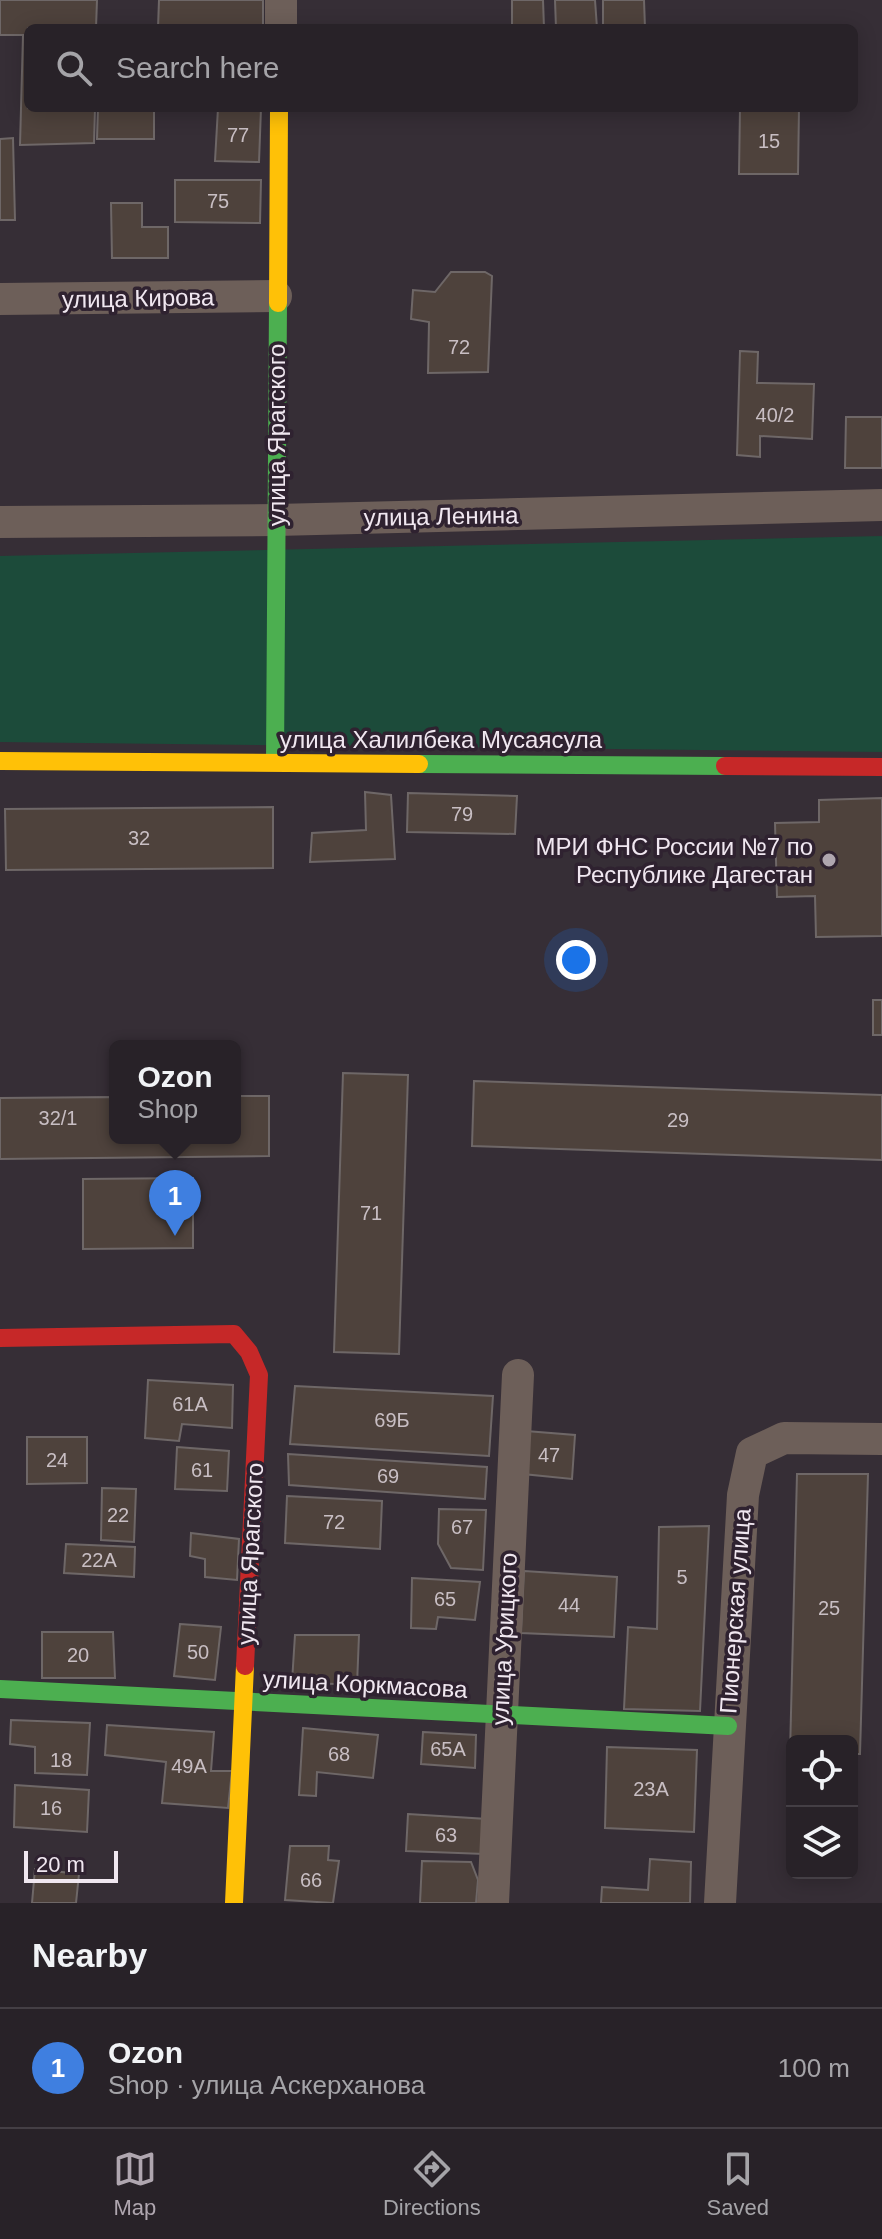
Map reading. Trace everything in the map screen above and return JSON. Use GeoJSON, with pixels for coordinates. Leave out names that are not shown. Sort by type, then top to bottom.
{"type":"FeatureCollection","features":[{"type":"Feature","properties":{"kind":"street"},"geometry":{"type":"LineString","coordinates":[[281,0],[281,24]]}},
{"type":"Feature","properties":{"kind":"street","name":"улица Ярагского"},"geometry":{"type":"LineString","coordinates":[[275,762],[279,112]]}},
{"type":"Feature","properties":{"kind":"street","name":"улица Кирова"},"geometry":{"type":"LineString","coordinates":[[0,299],[276,296]]}},
{"type":"Feature","properties":{"kind":"street","name":"улица Ленина"},"geometry":{"type":"LineString","coordinates":[[0,522],[276,520],[882,505]]}},
{"type":"Feature","properties":{"kind":"street","name":"улица Халилбека Мусаясула"},"geometry":{"type":"LineString","coordinates":[[0,761],[882,767]]}},
{"type":"Feature","properties":{"kind":"street","name":"улица Ярагского"},"geometry":{"type":"LineString","coordinates":[[0,1338],[234,1334],[249,1352],[259,1375],[234,1903]]}},
{"type":"Feature","properties":{"kind":"street","name":"улица Урицкого"},"geometry":{"type":"LineString","coordinates":[[493,1903],[518,1375]]}},
{"type":"Feature","properties":{"kind":"street","name":"Пионерская улица"},"geometry":{"type":"LineString","coordinates":[[720,1903],[743,1495],[752,1453],[784,1438],[882,1439]]}},
{"type":"Feature","properties":{"kind":"street","name":"улица Коркмасова"},"geometry":{"type":"LineString","coordinates":[[0,1689],[728,1726]]}},
{"type":"Feature","properties":{"kind":"green space"},"geometry":{"type":"Polygon","coordinates":[[[882,536],[882,752],[0,742],[0,556],[882,536]]]}},
{"type":"Feature","properties":{"kind":"building"},"geometry":{"type":"Polygon","coordinates":[[[0,0],[97,0],[96,24],[24,24],[24,112],[95,112],[94,143],[20,145],[23,35],[0,35],[0,0]]]}},
{"type":"Feature","properties":{"kind":"building"},"geometry":{"type":"Polygon","coordinates":[[[159,0],[263,0],[263,24],[158,24],[159,0]]]}},
{"type":"Feature","properties":{"kind":"building"},"geometry":{"type":"Polygon","coordinates":[[[512,0],[543,0],[544,24],[512,24],[512,0]]]}},
{"type":"Feature","properties":{"kind":"building"},"geometry":{"type":"Polygon","coordinates":[[[555,0],[595,0],[597,24],[556,24],[555,0]]]}},
{"type":"Feature","properties":{"kind":"building"},"geometry":{"type":"Polygon","coordinates":[[[603,0],[644,0],[645,24],[603,24],[603,0]]]}},
{"type":"Feature","properties":{"kind":"building"},"geometry":{"type":"Polygon","coordinates":[[[98,112],[154,112],[154,139],[97,139],[98,112]]]}},
{"type":"Feature","properties":{"kind":"building"},"geometry":{"type":"Polygon","coordinates":[[[218,112],[261,112],[259,162],[215,161],[218,112]]]}},
{"type":"Feature","properties":{"kind":"building"},"geometry":{"type":"Polygon","coordinates":[[[740,112],[799,112],[798,174],[739,174],[740,112]]]}},
{"type":"Feature","properties":{"kind":"building"},"geometry":{"type":"Polygon","coordinates":[[[13,138],[15,220],[0,220],[0,139],[13,138]]]}},
{"type":"Feature","properties":{"kind":"building"},"geometry":{"type":"Polygon","coordinates":[[[175,180],[261,180],[260,223],[175,222],[175,180]]]}},
{"type":"Feature","properties":{"kind":"building"},"geometry":{"type":"Polygon","coordinates":[[[111,203],[142,203],[142,227],[168,227],[168,258],[112,258],[111,203]]]}},
{"type":"Feature","properties":{"kind":"building"},"geometry":{"type":"Polygon","coordinates":[[[451,272],[485,272],[492,276],[488,372],[428,373],[429,322],[411,319],[413,290],[435,292],[451,272]]]}},
{"type":"Feature","properties":{"kind":"building"},"geometry":{"type":"Polygon","coordinates":[[[740,351],[758,352],[757,383],[814,384],[812,439],[760,436],[760,457],[737,455],[740,351]]]}},
{"type":"Feature","properties":{"kind":"building"},"geometry":{"type":"Polygon","coordinates":[[[846,417],[882,417],[882,468],[845,468],[846,417]]]}},
{"type":"Feature","properties":{"kind":"building"},"geometry":{"type":"Polygon","coordinates":[[[365,792],[391,795],[395,859],[310,862],[312,833],[366,830],[365,792]]]}},
{"type":"Feature","properties":{"kind":"building"},"geometry":{"type":"Polygon","coordinates":[[[408,793],[517,796],[515,834],[407,832],[408,793]]]}},
{"type":"Feature","properties":{"kind":"building","name":"МРИ ФНС России №7 по Республике Дагестан"},"geometry":{"type":"Polygon","coordinates":[[[882,798],[882,936],[816,937],[815,896],[777,897],[775,823],[819,822],[819,800],[882,798]]]}},
{"type":"Feature","properties":{"kind":"building"},"geometry":{"type":"Polygon","coordinates":[[[273,807],[273,868],[6,870],[5,809],[273,807]]]}},
{"type":"Feature","properties":{"kind":"building"},"geometry":{"type":"Polygon","coordinates":[[[873,1000],[882,1000],[882,1035],[873,1035],[873,1000]]]}},
{"type":"Feature","properties":{"kind":"building"},"geometry":{"type":"Polygon","coordinates":[[[343,1073],[408,1075],[399,1354],[334,1352],[343,1073]]]}},
{"type":"Feature","properties":{"kind":"building"},"geometry":{"type":"Polygon","coordinates":[[[474,1081],[882,1095],[882,1160],[472,1146],[474,1081]]]}},
{"type":"Feature","properties":{"kind":"building"},"geometry":{"type":"Polygon","coordinates":[[[241,1096],[269,1096],[269,1156],[0,1159],[0,1098],[109,1097],[109,1144],[241,1144],[241,1096]]]}},
{"type":"Feature","properties":{"kind":"building"},"geometry":{"type":"Polygon","coordinates":[[[193,1178],[193,1248],[83,1249],[83,1179],[193,1178]]]}},
{"type":"Feature","properties":{"kind":"building"},"geometry":{"type":"Polygon","coordinates":[[[148,1380],[233,1385],[232,1428],[182,1424],[179,1441],[145,1438],[148,1380]]]}},
{"type":"Feature","properties":{"kind":"building"},"geometry":{"type":"Polygon","coordinates":[[[295,1386],[493,1396],[489,1456],[290,1444],[295,1386]]]}},
{"type":"Feature","properties":{"kind":"building"},"geometry":{"type":"Polygon","coordinates":[[[526,1431],[575,1435],[572,1479],[523,1474],[526,1431]]]}},
{"type":"Feature","properties":{"kind":"building"},"geometry":{"type":"Polygon","coordinates":[[[27,1437],[87,1437],[87,1483],[27,1484],[27,1437]]]}},
{"type":"Feature","properties":{"kind":"building"},"geometry":{"type":"Polygon","coordinates":[[[177,1447],[229,1451],[227,1491],[175,1489],[177,1447]]]}},
{"type":"Feature","properties":{"kind":"building"},"geometry":{"type":"Polygon","coordinates":[[[288,1454],[487,1467],[485,1499],[289,1485],[288,1454]]]}},
{"type":"Feature","properties":{"kind":"building"},"geometry":{"type":"Polygon","coordinates":[[[797,1474],[868,1474],[860,1754],[858,1735],[790,1735],[797,1474]]]}},
{"type":"Feature","properties":{"kind":"building"},"geometry":{"type":"Polygon","coordinates":[[[102,1488],[136,1489],[134,1542],[101,1540],[102,1488]]]}},
{"type":"Feature","properties":{"kind":"building"},"geometry":{"type":"Polygon","coordinates":[[[287,1496],[382,1501],[380,1549],[285,1543],[287,1496]]]}},
{"type":"Feature","properties":{"kind":"building"},"geometry":{"type":"Polygon","coordinates":[[[439,1509],[486,1510],[483,1570],[451,1568],[438,1544],[439,1509]]]}},
{"type":"Feature","properties":{"kind":"building"},"geometry":{"type":"Polygon","coordinates":[[[709,1526],[700,1711],[624,1709],[628,1627],[657,1629],[659,1527],[709,1526]]]}},
{"type":"Feature","properties":{"kind":"building"},"geometry":{"type":"Polygon","coordinates":[[[191,1533],[239,1539],[237,1580],[205,1577],[205,1559],[190,1556],[191,1533]]]}},
{"type":"Feature","properties":{"kind":"building"},"geometry":{"type":"Polygon","coordinates":[[[66,1544],[135,1547],[134,1577],[64,1573],[66,1544]]]}},
{"type":"Feature","properties":{"kind":"building"},"geometry":{"type":"Polygon","coordinates":[[[524,1571],[617,1577],[614,1637],[521,1633],[524,1571]]]}},
{"type":"Feature","properties":{"kind":"building"},"geometry":{"type":"Polygon","coordinates":[[[412,1578],[480,1582],[475,1620],[438,1617],[436,1629],[411,1628],[412,1578]]]}},
{"type":"Feature","properties":{"kind":"building"},"geometry":{"type":"Polygon","coordinates":[[[180,1624],[221,1627],[215,1680],[174,1676],[180,1624]]]}},
{"type":"Feature","properties":{"kind":"building"},"geometry":{"type":"Polygon","coordinates":[[[42,1632],[113,1632],[115,1678],[42,1678],[42,1632]]]}},
{"type":"Feature","properties":{"kind":"building"},"geometry":{"type":"Polygon","coordinates":[[[295,1635],[359,1635],[357,1685],[292,1682],[295,1635]]]}},
{"type":"Feature","properties":{"kind":"building"},"geometry":{"type":"Polygon","coordinates":[[[11,1720],[90,1723],[87,1775],[35,1773],[35,1747],[10,1744],[11,1720]]]}},
{"type":"Feature","properties":{"kind":"building"},"geometry":{"type":"Polygon","coordinates":[[[107,1725],[214,1732],[211,1771],[232,1771],[228,1808],[162,1803],[166,1762],[105,1755],[107,1725]]]}},
{"type":"Feature","properties":{"kind":"building"},"geometry":{"type":"Polygon","coordinates":[[[303,1728],[378,1735],[373,1778],[317,1772],[316,1796],[299,1795],[303,1728]]]}},
{"type":"Feature","properties":{"kind":"building"},"geometry":{"type":"Polygon","coordinates":[[[423,1732],[476,1735],[475,1768],[421,1764],[423,1732]]]}},
{"type":"Feature","properties":{"kind":"building"},"geometry":{"type":"Polygon","coordinates":[[[607,1747],[697,1750],[694,1832],[605,1828],[607,1747]]]}},
{"type":"Feature","properties":{"kind":"building"},"geometry":{"type":"Polygon","coordinates":[[[15,1785],[89,1790],[87,1832],[14,1827],[15,1785]]]}},
{"type":"Feature","properties":{"kind":"building"},"geometry":{"type":"Polygon","coordinates":[[[408,1814],[487,1819],[484,1854],[406,1851],[408,1814]]]}},
{"type":"Feature","properties":{"kind":"building"},"geometry":{"type":"Polygon","coordinates":[[[290,1846],[329,1846],[328,1860],[339,1861],[333,1903],[285,1900],[290,1846]]]}},
{"type":"Feature","properties":{"kind":"building"},"geometry":{"type":"Polygon","coordinates":[[[650,1859],[691,1862],[690,1903],[601,1903],[602,1887],[648,1890],[650,1859]]]}},
{"type":"Feature","properties":{"kind":"building"},"geometry":{"type":"Polygon","coordinates":[[[422,1861],[471,1862],[478,1880],[476,1903],[420,1903],[422,1861]]]}},
{"type":"Feature","properties":{"kind":"building"},"geometry":{"type":"Polygon","coordinates":[[[35,1869],[79,1874],[76,1903],[32,1903],[35,1869]]]}},
{"type":"Feature","properties":{"kind":"traffic: fast"},"geometry":{"type":"LineString","coordinates":[[275,762],[278,303]]}},
{"type":"Feature","properties":{"kind":"traffic: fast"},"geometry":{"type":"LineString","coordinates":[[419,764],[725,766]]}},
{"type":"Feature","properties":{"kind":"traffic: fast"},"geometry":{"type":"LineString","coordinates":[[0,1689],[728,1726]]}},
{"type":"Feature","properties":{"kind":"traffic: slow"},"geometry":{"type":"LineString","coordinates":[[278,303],[279,112]]}},
{"type":"Feature","properties":{"kind":"traffic: slow"},"geometry":{"type":"LineString","coordinates":[[0,761],[419,764]]}},
{"type":"Feature","properties":{"kind":"traffic: slow"},"geometry":{"type":"LineString","coordinates":[[234,1903],[245,1666]]}},
{"type":"Feature","properties":{"kind":"traffic: jam"},"geometry":{"type":"LineString","coordinates":[[725,766],[882,767]]}},
{"type":"Feature","properties":{"kind":"traffic: jam"},"geometry":{"type":"LineString","coordinates":[[0,1338],[234,1334],[249,1352],[259,1375],[245,1666]]}},
{"type":"Feature","properties":{"kind":"place","name":"МРИ ФНС России №7 по Республике Дагестан"},"geometry":{"type":"Point","coordinates":[829,860]}},
{"type":"Feature","properties":{"kind":"place","name":"Ozon"},"geometry":{"type":"Point","coordinates":[175,1236]}}]}
